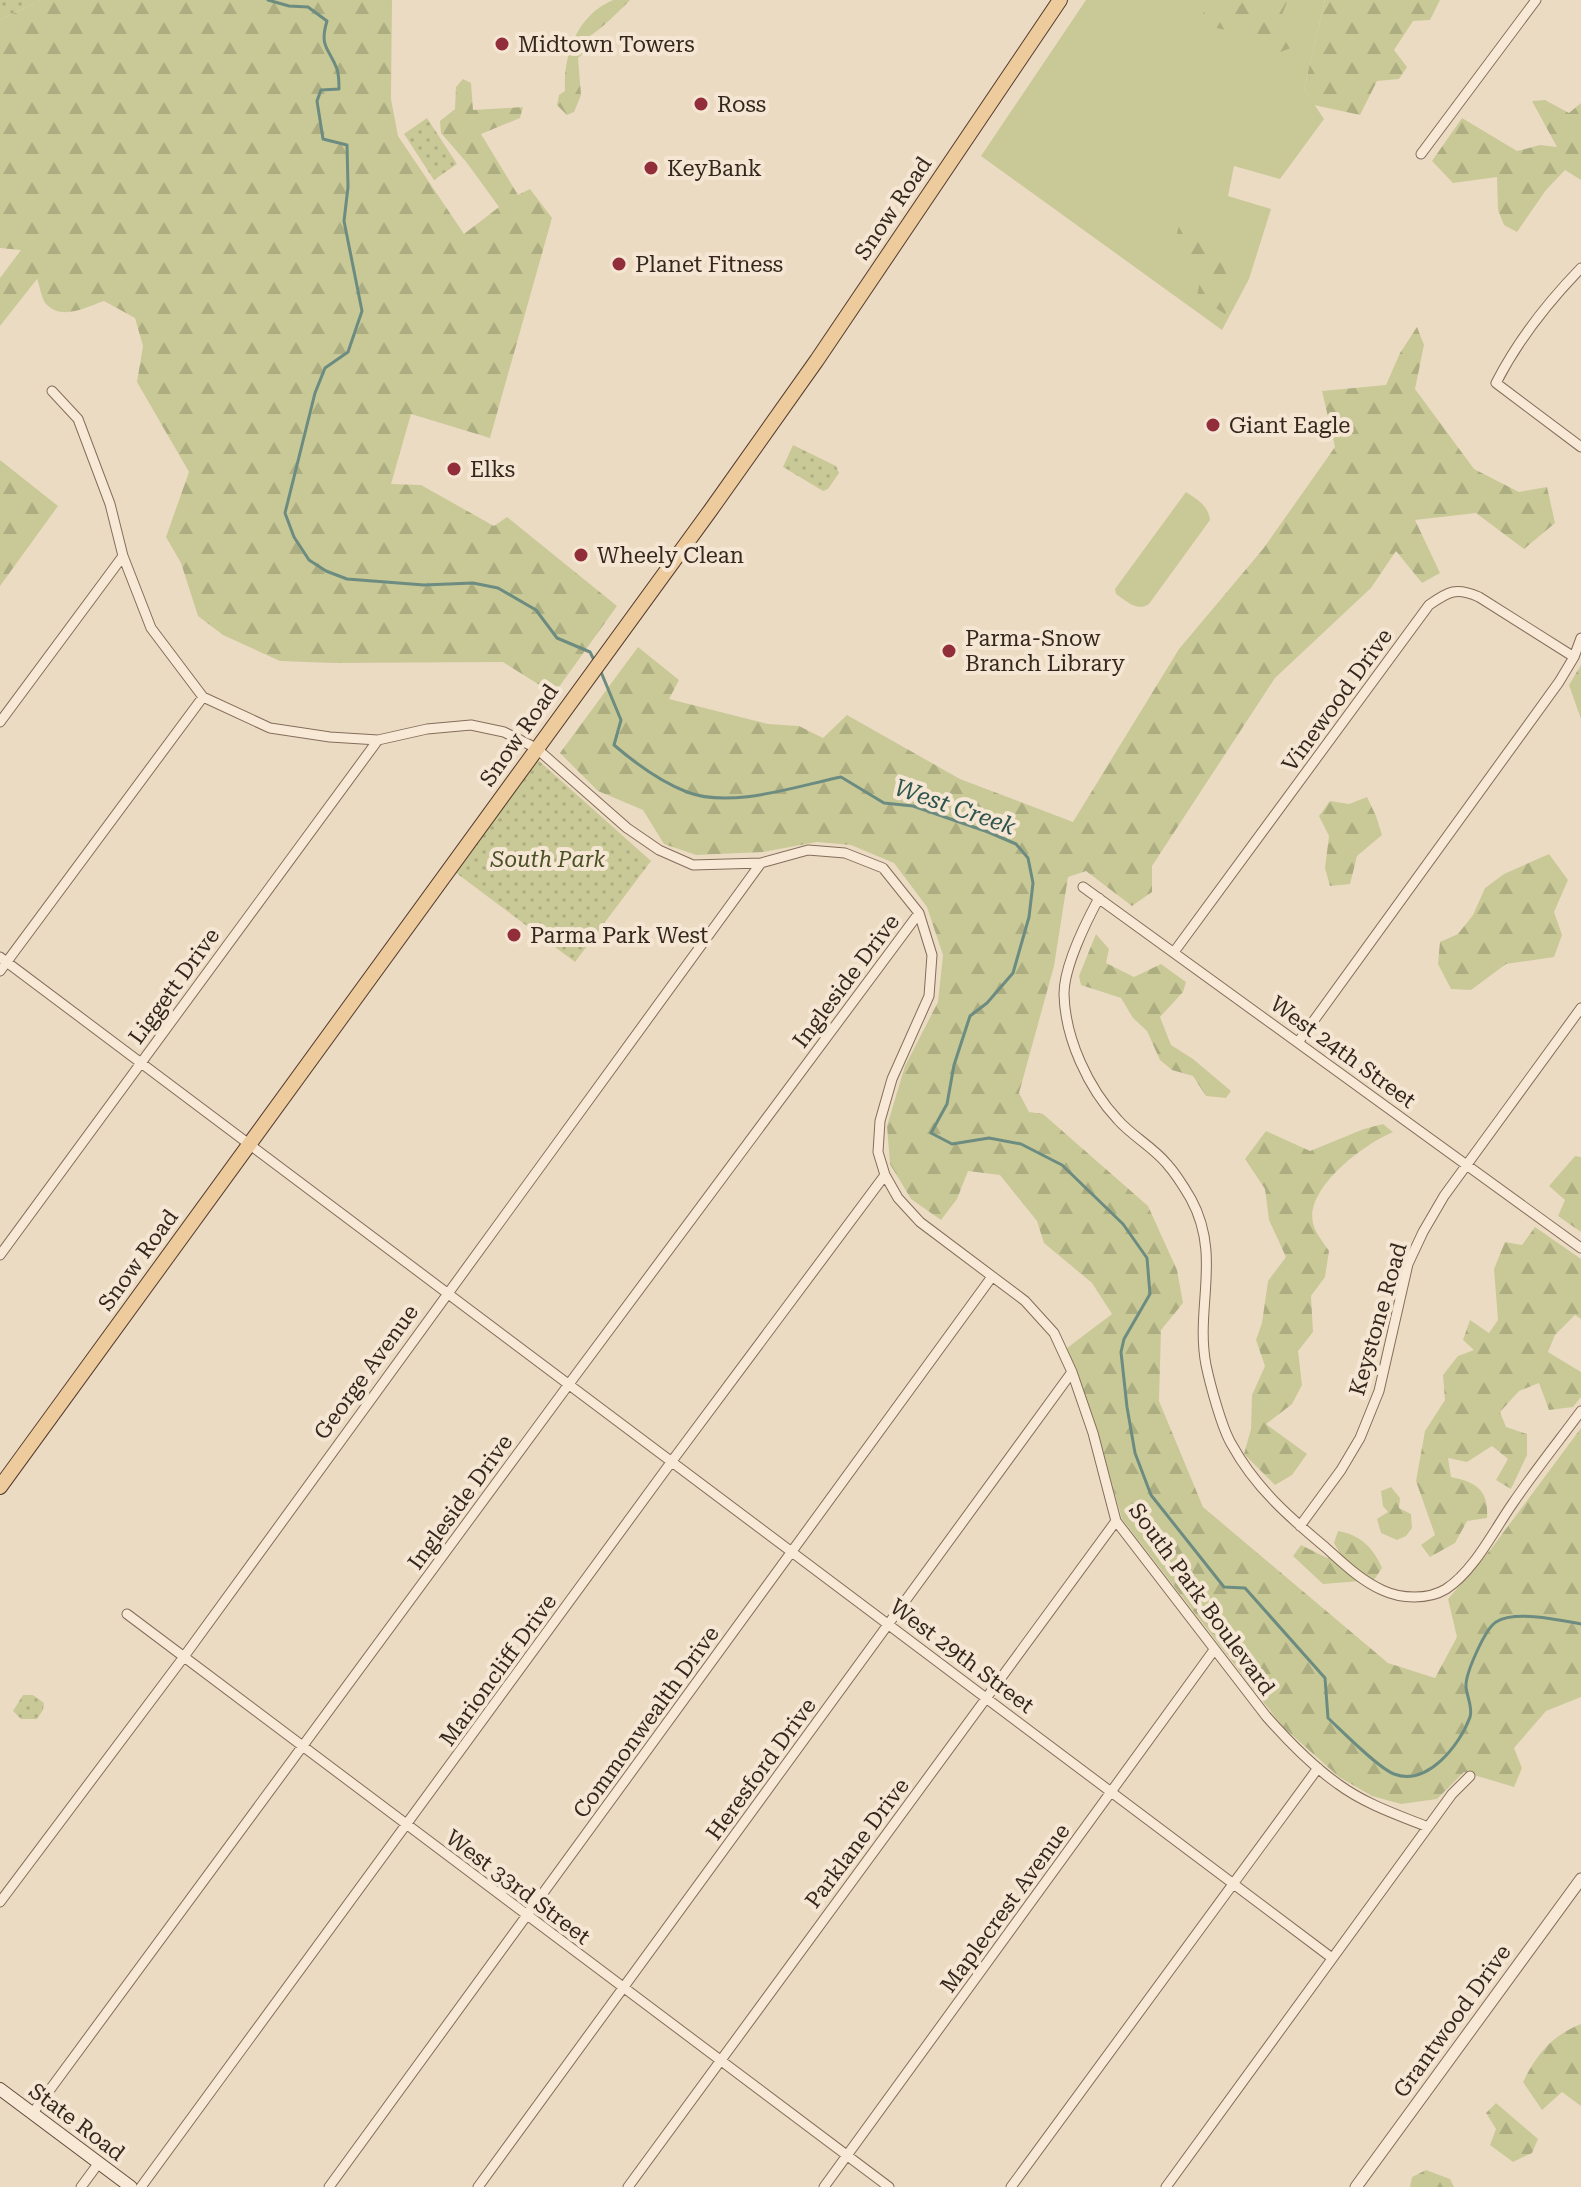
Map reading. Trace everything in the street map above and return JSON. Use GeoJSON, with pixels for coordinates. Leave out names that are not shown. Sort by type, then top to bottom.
{"type":"FeatureCollection","features":[{"type":"Feature","properties":{"kind":"main road","name":"Snow Road"},"geometry":{"type":"LineString","coordinates":[[0,1487],[817,360],[1060,0]]}},
{"type":"Feature","properties":{"kind":"main road","name":"State Road"},"geometry":{"type":"LineString","coordinates":[[0,2089],[131,2187]]}},
{"type":"Feature","properties":{"kind":"street"},"geometry":{"type":"LineString","coordinates":[[1421,154],[1536,0]]}},
{"type":"Feature","properties":{"kind":"street"},"geometry":{"type":"LineString","coordinates":[[1581,268],[1506,363],[1496,383],[1581,447]]}},
{"type":"Feature","properties":{"kind":"street","name":"South Park Boulevard"},"geometry":{"type":"LineString","coordinates":[[52,391],[78,419],[110,504],[123,556],[151,628],[203,697],[270,728],[330,737],[378,740],[427,729],[471,725],[504,732],[536,748],[627,828],[659,850],[693,865],[761,863],[808,850],[845,853],[883,868],[919,913],[932,955],[929,996],[892,1079],[880,1121],[878,1152],[885,1175],[898,1198],[920,1222],[1025,1301],[1054,1333],[1072,1372],[1093,1433],[1116,1521],[1290,1744],[1339,1785],[1373,1804],[1428,1827]]}},
{"type":"Feature","properties":{"kind":"street"},"geometry":{"type":"LineString","coordinates":[[0,722],[123,556]]}},
{"type":"Feature","properties":{"kind":"street","name":"Vinewood Drive"},"geometry":{"type":"LineString","coordinates":[[1174,952],[1429,605],[1446,592],[1464,591],[1479,597],[1574,657]]}},
{"type":"Feature","properties":{"kind":"street"},"geometry":{"type":"LineString","coordinates":[[1299,1041],[1559,682],[1581,638]]}},
{"type":"Feature","properties":{"kind":"street"},"geometry":{"type":"LineString","coordinates":[[0,971],[4,959],[203,697]]}},
{"type":"Feature","properties":{"kind":"street","name":"Liggett Drive"},"geometry":{"type":"LineString","coordinates":[[0,1255],[378,740]]}},
{"type":"Feature","properties":{"kind":"street","name":"George Avenue"},"geometry":{"type":"LineString","coordinates":[[0,1902],[183,1658],[443,1289],[761,863]]}},
{"type":"Feature","properties":{"kind":"street","name":"West 24th Street"},"geometry":{"type":"LineString","coordinates":[[1083,887],[1581,1248]]}},
{"type":"Feature","properties":{"kind":"street"},"geometry":{"type":"LineString","coordinates":[[1099,898],[1074,954],[1064,993],[1074,1047],[1096,1092],[1119,1121],[1167,1163],[1192,1200],[1206,1241],[1206,1363],[1230,1443],[1261,1489],[1359,1577],[1385,1592],[1408,1597],[1427,1596],[1446,1589],[1488,1542],[1581,1411]]}},
{"type":"Feature","properties":{"kind":"street","name":"Ingleside Drive"},"geometry":{"type":"LineString","coordinates":[[32,2114],[919,913]]}},
{"type":"Feature","properties":{"kind":"street"},"geometry":{"type":"LineString","coordinates":[[4,959],[443,1289]]}},
{"type":"Feature","properties":{"kind":"street","name":"Keystone Road"},"geometry":{"type":"LineString","coordinates":[[1300,1526],[1360,1438],[1379,1391],[1408,1264],[1423,1232],[1467,1165],[1581,1008]]}},
{"type":"Feature","properties":{"kind":"street","name":"Marioncliff Drive"},"geometry":{"type":"LineString","coordinates":[[141,2187],[885,1175]]}},
{"type":"Feature","properties":{"kind":"street","name":"Commonwealth Drive"},"geometry":{"type":"LineString","coordinates":[[329,2187],[991,1278]]}},
{"type":"Feature","properties":{"kind":"street","name":"West 29th Street"},"geometry":{"type":"LineString","coordinates":[[443,1289],[1332,1958]]}},
{"type":"Feature","properties":{"kind":"street","name":"Heresford Drive"},"geometry":{"type":"LineString","coordinates":[[478,2187],[1072,1372]]}},
{"type":"Feature","properties":{"kind":"street","name":"Parklane Drive"},"geometry":{"type":"LineString","coordinates":[[628,2187],[1116,1521]]}},
{"type":"Feature","properties":{"kind":"street","name":"West 33rd Street"},"geometry":{"type":"LineString","coordinates":[[127,1614],[889,2187]]}},
{"type":"Feature","properties":{"kind":"street","name":"Maplecrest Avenue"},"geometry":{"type":"LineString","coordinates":[[824,2187],[1214,1650]]}},
{"type":"Feature","properties":{"kind":"street"},"geometry":{"type":"LineString","coordinates":[[1011,2187],[1318,1768]]}},
{"type":"Feature","properties":{"kind":"street"},"geometry":{"type":"LineString","coordinates":[[1166,2187],[1428,1827],[1470,1776]]}},
{"type":"Feature","properties":{"kind":"street","name":"Grantwood Drive"},"geometry":{"type":"LineString","coordinates":[[1356,2187],[1581,1879]]}},
{"type":"Feature","properties":{"kind":"street"},"geometry":{"type":"LineString","coordinates":[[81,2187],[98,2164]]}},
{"type":"Feature","properties":{"kind":"green space"},"geometry":{"type":"Polygon","coordinates":[[[0,0],[41,0],[0,20],[0,0]]]}},
{"type":"Feature","properties":{"kind":"green space"},"geometry":{"type":"Polygon","coordinates":[[[41,0],[392,0],[391,99],[398,136],[464,234],[499,207],[441,133],[440,121],[455,109],[456,87],[463,79],[471,83],[473,110],[523,107],[520,118],[481,134],[518,195],[530,189],[552,218],[490,438],[411,414],[391,484],[421,485],[494,526],[507,517],[617,606],[554,694],[503,662],[280,661],[223,635],[198,616],[181,563],[166,537],[189,472],[137,382],[143,346],[135,318],[104,301],[74,311],[59,312],[44,301],[37,279],[0,326],[0,278],[21,250],[0,248],[0,20],[41,0]]]}},
{"type":"Feature","properties":{"kind":"green space"},"geometry":{"type":"Polygon","coordinates":[[[613,0],[630,0],[587,38],[586,51],[578,58],[581,95],[574,112],[567,115],[557,105],[559,95],[565,91],[570,50],[590,15],[613,0]]]}},
{"type":"Feature","properties":{"kind":"green space"},"geometry":{"type":"Polygon","coordinates":[[[1086,0],[1325,0],[1304,89],[1324,119],[1280,179],[1234,166],[1228,196],[1271,209],[1249,279],[1222,330],[981,156],[1086,0]]]}},
{"type":"Feature","properties":{"kind":"green space"},"geometry":{"type":"Polygon","coordinates":[[[1242,0],[1288,0],[1279,22],[1299,45],[1261,59],[1251,35],[1206,26],[1203,14],[1207,1],[1226,7],[1241,5],[1242,0]]]}},
{"type":"Feature","properties":{"kind":"green space"},"geometry":{"type":"Polygon","coordinates":[[[1325,0],[1440,0],[1430,20],[1413,21],[1394,50],[1407,67],[1399,79],[1377,81],[1360,115],[1314,105],[1304,89],[1325,0]]]}},
{"type":"Feature","properties":{"kind":"green space"},"geometry":{"type":"Polygon","coordinates":[[[1545,100],[1569,113],[1581,103],[1581,180],[1565,170],[1546,190],[1517,232],[1504,225],[1498,210],[1497,177],[1453,183],[1432,161],[1462,118],[1517,151],[1540,145],[1557,147],[1532,101],[1545,100]]]}},
{"type":"Feature","properties":{"kind":"green space"},"geometry":{"type":"Polygon","coordinates":[[[427,118],[457,164],[434,180],[404,134],[427,118]]]}},
{"type":"Feature","properties":{"kind":"green space"},"geometry":{"type":"Polygon","coordinates":[[[1182,214],[1197,215],[1219,255],[1235,298],[1225,314],[1197,296],[1201,277],[1177,233],[1182,214]]]}},
{"type":"Feature","properties":{"kind":"green space"},"geometry":{"type":"Polygon","coordinates":[[[1417,327],[1424,345],[1415,389],[1474,469],[1519,492],[1547,487],[1555,523],[1524,549],[1476,513],[1415,520],[1440,573],[1422,583],[1396,551],[1371,588],[1275,678],[1152,866],[1152,892],[1132,906],[1086,871],[1068,877],[1054,966],[1019,1093],[1029,1112],[1043,1114],[1148,1206],[1177,1270],[1183,1303],[1161,1330],[1159,1401],[1203,1507],[1388,1663],[1435,1678],[1457,1637],[1448,1599],[1491,1549],[1581,1428],[1581,1697],[1546,1711],[1514,1748],[1522,1768],[1514,1787],[1464,1772],[1437,1799],[1401,1804],[1372,1796],[1339,1777],[1282,1726],[1122,1519],[1094,1420],[1067,1348],[1112,1314],[1092,1283],[1044,1243],[1037,1221],[1000,1175],[968,1171],[957,1199],[941,1220],[911,1199],[890,1164],[887,1126],[905,1066],[938,1002],[943,955],[927,907],[894,863],[851,845],[817,842],[763,852],[696,855],[664,844],[643,810],[598,791],[560,753],[638,647],[679,680],[669,699],[768,724],[799,726],[823,738],[847,715],[960,779],[1073,822],[1179,649],[1263,549],[1335,447],[1322,391],[1386,385],[1400,353],[1417,327]]]}},
{"type":"Feature","properties":{"kind":"green space"},"geometry":{"type":"Polygon","coordinates":[[[793,445],[836,466],[839,473],[828,489],[823,491],[783,467],[793,445]]]}},
{"type":"Feature","properties":{"kind":"green space"},"geometry":{"type":"Polygon","coordinates":[[[0,460],[58,506],[0,586],[0,460]]]}},
{"type":"Feature","properties":{"kind":"green space"},"geometry":{"type":"Polygon","coordinates":[[[1186,492],[1205,507],[1210,520],[1149,604],[1140,607],[1132,605],[1116,594],[1115,589],[1186,492]]]}},
{"type":"Feature","properties":{"kind":"green space"},"geometry":{"type":"Polygon","coordinates":[[[1581,665],[1581,719],[1569,685],[1581,665]]]}},
{"type":"Feature","properties":{"kind":"green space","name":"South Park"},"geometry":{"type":"Polygon","coordinates":[[[538,760],[651,861],[575,962],[455,872],[538,760]]]}},
{"type":"Feature","properties":{"kind":"green space"},"geometry":{"type":"Polygon","coordinates":[[[1367,797],[1382,835],[1357,856],[1350,884],[1330,886],[1325,868],[1329,836],[1319,816],[1330,801],[1349,804],[1367,797]]]}},
{"type":"Feature","properties":{"kind":"green space"},"geometry":{"type":"Polygon","coordinates":[[[1549,854],[1568,880],[1554,912],[1562,935],[1554,957],[1506,964],[1471,990],[1451,989],[1438,964],[1440,942],[1458,934],[1473,915],[1485,888],[1504,874],[1549,854]]]}},
{"type":"Feature","properties":{"kind":"green space"},"geometry":{"type":"Polygon","coordinates":[[[1096,934],[1109,949],[1106,963],[1134,977],[1161,964],[1186,982],[1183,992],[1160,1017],[1171,1045],[1231,1091],[1226,1098],[1206,1096],[1193,1076],[1172,1070],[1160,1060],[1147,1031],[1133,1018],[1121,998],[1081,985],[1079,976],[1096,934]]]}},
{"type":"Feature","properties":{"kind":"green space"},"geometry":{"type":"Polygon","coordinates":[[[1383,1124],[1393,1132],[1367,1146],[1339,1169],[1318,1196],[1313,1210],[1314,1227],[1329,1251],[1325,1277],[1311,1296],[1313,1332],[1298,1351],[1302,1385],[1292,1404],[1266,1424],[1307,1454],[1292,1475],[1275,1485],[1244,1454],[1251,1429],[1252,1395],[1265,1366],[1256,1340],[1262,1323],[1268,1281],[1286,1257],[1269,1220],[1265,1189],[1245,1159],[1266,1131],[1310,1151],[1383,1124]]]}},
{"type":"Feature","properties":{"kind":"green space"},"geometry":{"type":"Polygon","coordinates":[[[1575,1156],[1581,1157],[1581,1232],[1558,1216],[1565,1200],[1549,1186],[1575,1156]]]}},
{"type":"Feature","properties":{"kind":"green space"},"geometry":{"type":"Polygon","coordinates":[[[1535,1227],[1581,1259],[1581,1319],[1575,1315],[1555,1335],[1548,1352],[1581,1372],[1581,1397],[1573,1407],[1549,1410],[1539,1383],[1519,1391],[1500,1412],[1506,1427],[1527,1434],[1527,1455],[1511,1489],[1496,1480],[1508,1459],[1492,1446],[1467,1462],[1448,1458],[1451,1477],[1480,1489],[1486,1501],[1487,1518],[1467,1521],[1455,1543],[1430,1557],[1421,1545],[1435,1535],[1416,1481],[1425,1431],[1445,1400],[1443,1375],[1458,1356],[1474,1350],[1463,1340],[1470,1320],[1489,1333],[1498,1320],[1494,1269],[1505,1242],[1522,1245],[1535,1227]]]}},
{"type":"Feature","properties":{"kind":"green space"},"geometry":{"type":"Polygon","coordinates":[[[1391,1487],[1400,1498],[1399,1508],[1411,1514],[1412,1528],[1406,1536],[1397,1540],[1381,1533],[1377,1519],[1388,1512],[1383,1506],[1381,1491],[1391,1487]]]}},
{"type":"Feature","properties":{"kind":"green space"},"geometry":{"type":"Polygon","coordinates":[[[1338,1531],[1359,1539],[1375,1554],[1382,1568],[1374,1580],[1323,1584],[1293,1556],[1301,1545],[1327,1558],[1341,1555],[1334,1543],[1338,1531]]]}},
{"type":"Feature","properties":{"kind":"green space"},"geometry":{"type":"Polygon","coordinates":[[[23,1695],[33,1695],[44,1703],[37,1719],[21,1719],[13,1711],[23,1695]]]}},
{"type":"Feature","properties":{"kind":"green space"},"geometry":{"type":"Polygon","coordinates":[[[1581,2024],[1581,2106],[1562,2092],[1542,2110],[1523,2082],[1546,2047],[1561,2034],[1581,2024]]]}},
{"type":"Feature","properties":{"kind":"green space"},"geometry":{"type":"Polygon","coordinates":[[[1496,2103],[1538,2139],[1532,2153],[1513,2162],[1490,2145],[1496,2129],[1486,2113],[1496,2103]]]}},
{"type":"Feature","properties":{"kind":"green space"},"geometry":{"type":"Polygon","coordinates":[[[1426,2170],[1450,2179],[1454,2187],[1410,2187],[1412,2177],[1426,2170]]]}},
{"type":"Feature","properties":{"kind":"waterway","name":"West Creek"},"geometry":{"type":"LineString","coordinates":[[268,0],[308,7],[327,21],[325,42],[337,69],[339,89],[321,90],[317,101],[323,139],[347,145],[348,187],[344,221],[362,311],[348,352],[325,368],[315,393],[285,513],[294,537],[309,560],[347,579],[424,585],[473,583],[498,588],[536,610],[557,638],[590,652],[595,662]]}},
{"type":"Feature","properties":{"kind":"waterway","name":"West Creek"},"geometry":{"type":"LineString","coordinates":[[601,672],[621,720],[614,745],[649,772],[677,788],[704,797],[743,797],[841,777],[884,803],[913,806],[1016,844],[1028,858],[1033,883],[1029,917],[1013,973],[987,1003],[970,1016],[954,1065],[947,1104],[931,1133],[952,1144],[989,1138],[1021,1144],[1062,1165],[1123,1224],[1147,1258],[1150,1294],[1124,1339],[1121,1352],[1135,1453],[1151,1495],[1224,1587],[1245,1588],[1325,1678],[1328,1718],[1387,1770],[1406,1776],[1418,1775],[1441,1761],[1459,1740],[1471,1714],[1466,1687],[1469,1672],[1481,1642],[1496,1622],[1526,1616],[1581,1624]]}},
{"type":"Feature","properties":{"kind":"place","name":"Midtown Towers"},"geometry":{"type":"Point","coordinates":[502,44]}},
{"type":"Feature","properties":{"kind":"place","name":"Ross"},"geometry":{"type":"Point","coordinates":[701,104]}},
{"type":"Feature","properties":{"kind":"place","name":"KeyBank"},"geometry":{"type":"Point","coordinates":[651,168]}},
{"type":"Feature","properties":{"kind":"place","name":"Planet Fitness"},"geometry":{"type":"Point","coordinates":[619,264]}},
{"type":"Feature","properties":{"kind":"place","name":"Giant Eagle"},"geometry":{"type":"Point","coordinates":[1213,425]}},
{"type":"Feature","properties":{"kind":"place","name":"Elks"},"geometry":{"type":"Point","coordinates":[454,469]}},
{"type":"Feature","properties":{"kind":"place","name":"Wheely Clean"},"geometry":{"type":"Point","coordinates":[581,555]}},
{"type":"Feature","properties":{"kind":"place","name":"Parma-Snow Branch Library"},"geometry":{"type":"Point","coordinates":[949,651]}},
{"type":"Feature","properties":{"kind":"place","name":"Parma Park West"},"geometry":{"type":"Point","coordinates":[514,935]}}]}
